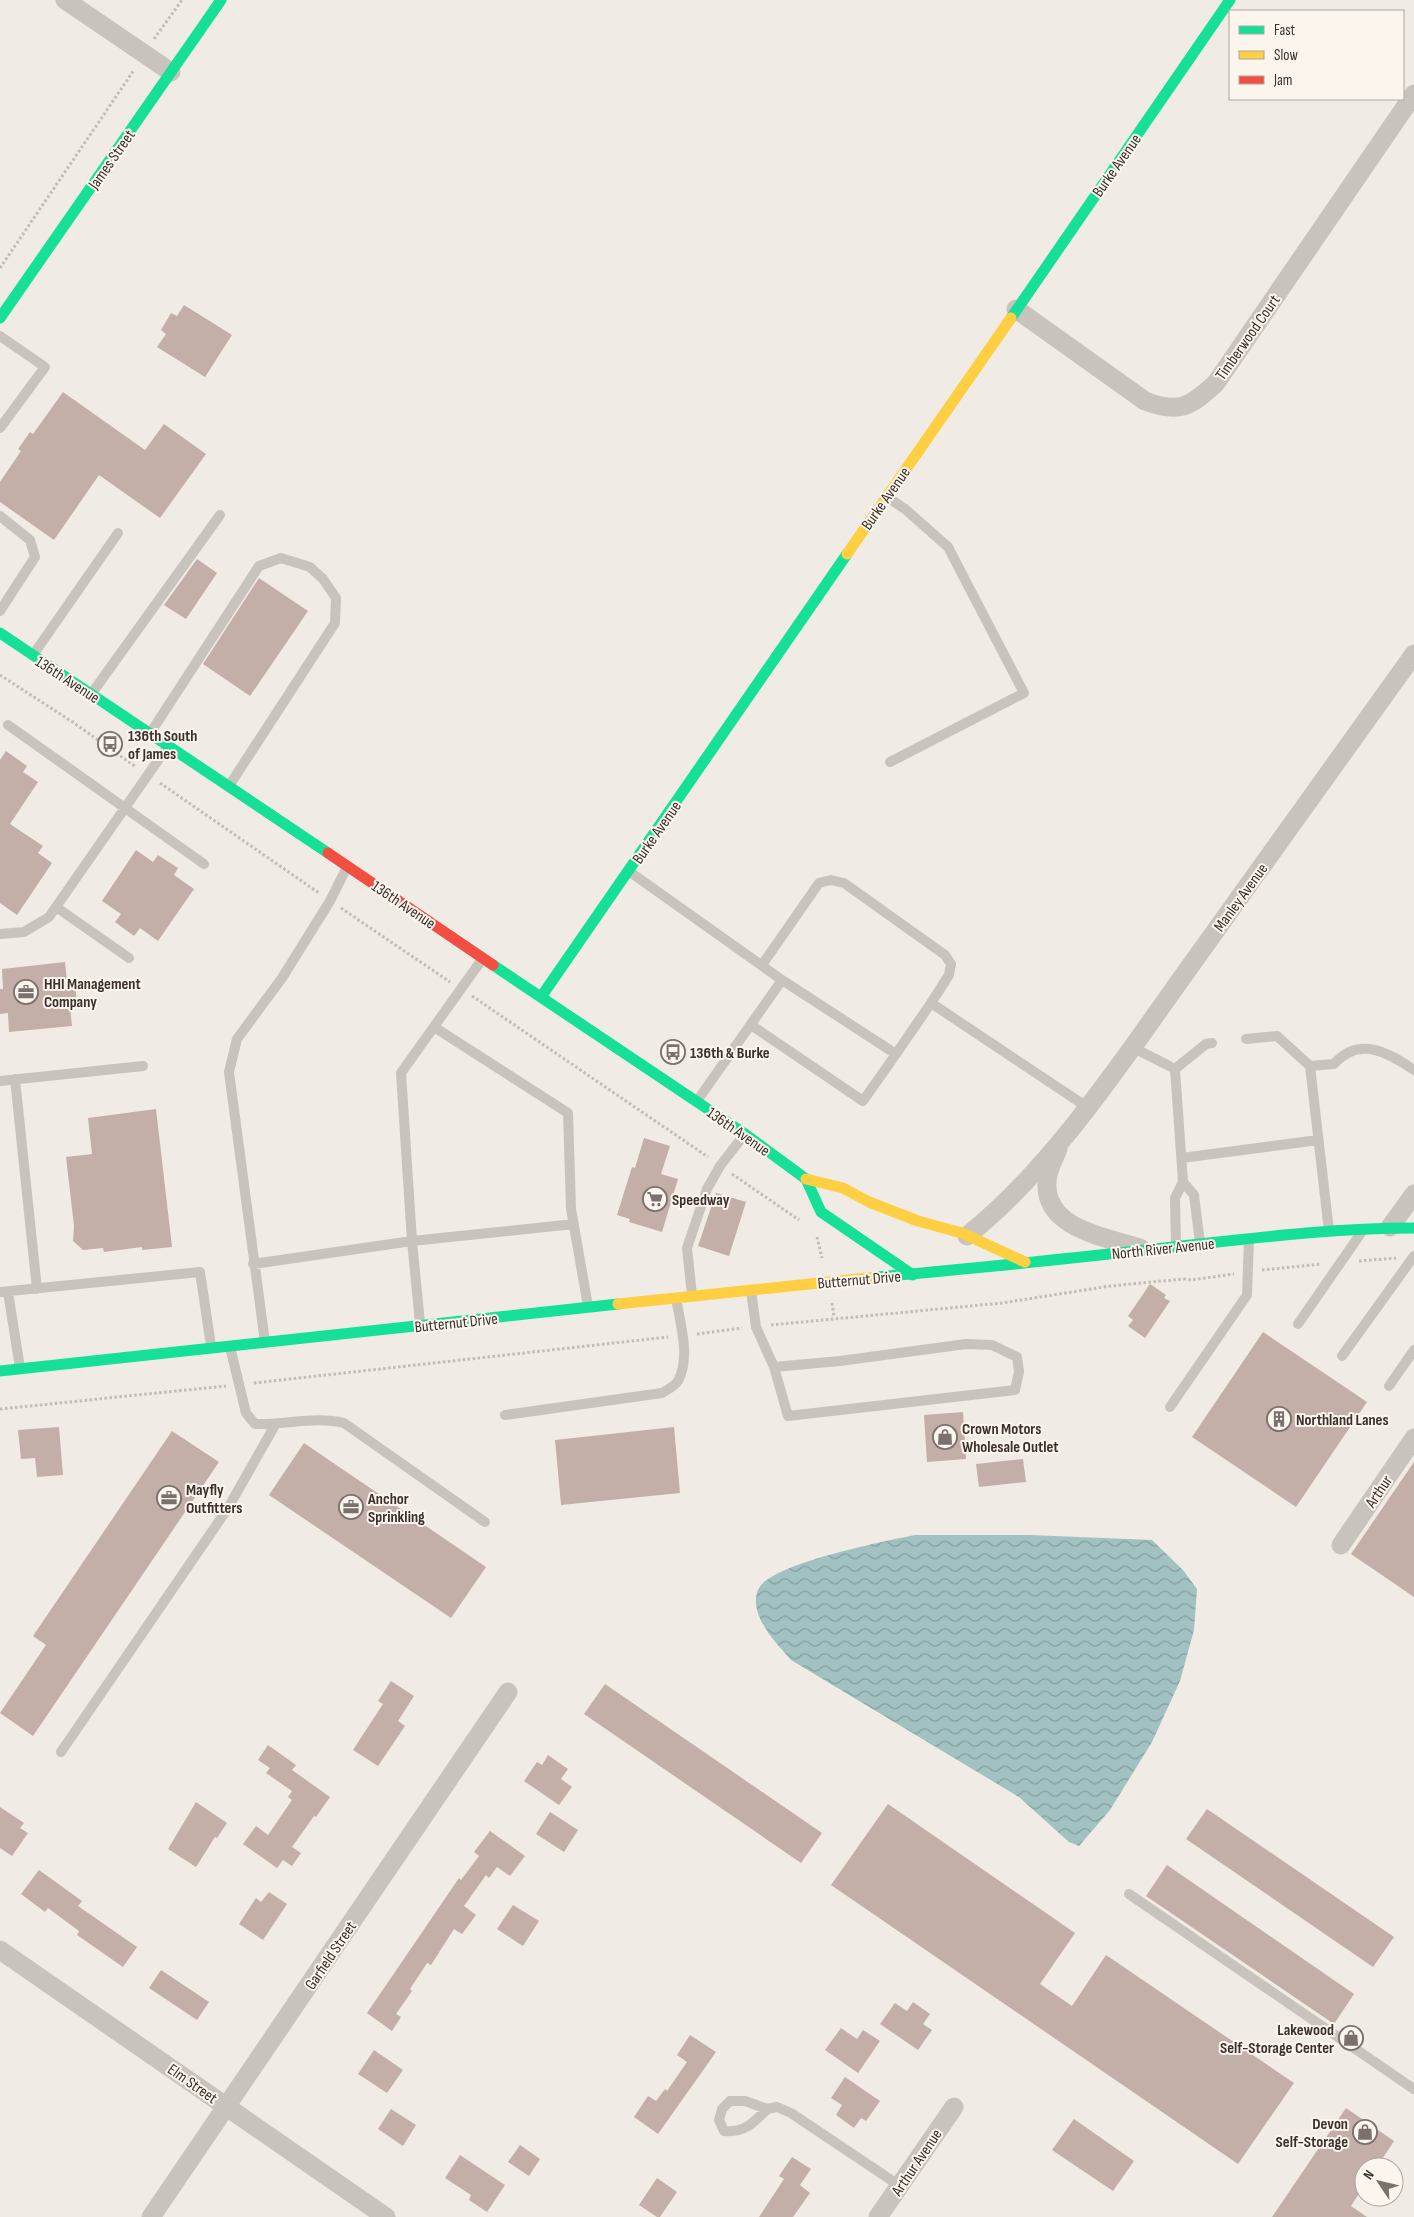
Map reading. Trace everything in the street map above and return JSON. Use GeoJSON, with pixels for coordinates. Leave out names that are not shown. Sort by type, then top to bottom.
{"type":"FeatureCollection","features":[{"type":"Feature","properties":{"kind":"street"},"geometry":{"type":"LineString","coordinates":[[66,0],[171,72]]}},
{"type":"Feature","properties":{"kind":"street","name":"James Street"},"geometry":{"type":"LineString","coordinates":[[0,318],[221,0]]}},
{"type":"Feature","properties":{"kind":"street","name":"Burke Avenue"},"geometry":{"type":"LineString","coordinates":[[541,997],[1230,0]]}},
{"type":"Feature","properties":{"kind":"street","name":"Timberwood Court"},"geometry":{"type":"LineString","coordinates":[[1016,309],[1145,401],[1162,408],[1182,408],[1202,396],[1216,383],[1414,94]]}},
{"type":"Feature","properties":{"kind":"street","name":"136th Avenue"},"geometry":{"type":"LineString","coordinates":[[4,639],[169,745],[744,1134],[806,1179],[842,1188],[869,1202],[918,1221],[967,1236],[1025,1262]]}},
{"type":"Feature","properties":{"kind":"street","name":"Manley Avenue"},"geometry":{"type":"LineString","coordinates":[[967,1236],[1003,1206],[1087,1108],[1414,654]]}},
{"type":"Feature","properties":{"kind":"street","name":"Manley Avenue"},"geometry":{"type":"LineString","coordinates":[[1062,1138],[1046,1182],[1053,1210],[1064,1221],[1077,1227],[1145,1250]]}},
{"type":"Feature","properties":{"kind":"street","name":"136th Avenue"},"geometry":{"type":"LineString","coordinates":[[806,1179],[821,1212],[913,1275]]}},
{"type":"Feature","properties":{"kind":"street"},"geometry":{"type":"LineString","coordinates":[[1390,1227],[1414,1194]]}},
{"type":"Feature","properties":{"kind":"street","name":"North River Avenue"},"geometry":{"type":"LineString","coordinates":[[913,1275],[1200,1243],[1364,1228],[1414,1228]]}},
{"type":"Feature","properties":{"kind":"street","name":"Butternut Drive"},"geometry":{"type":"LineString","coordinates":[[0,1371],[828,1281],[913,1275]]}},
{"type":"Feature","properties":{"kind":"street","name":"Arthur"},"geometry":{"type":"LineString","coordinates":[[1341,1545],[1414,1438]]}},
{"type":"Feature","properties":{"kind":"street","name":"Garfield Street"},"geometry":{"type":"LineString","coordinates":[[151,2217],[508,1692]]}},
{"type":"Feature","properties":{"kind":"street","name":"Elm Street"},"geometry":{"type":"LineString","coordinates":[[0,1950],[386,2217]]}},
{"type":"Feature","properties":{"kind":"street","name":"Arthur Avenue"},"geometry":{"type":"LineString","coordinates":[[878,2217],[954,2107]]}},
{"type":"Feature","properties":{"kind":"lane"},"geometry":{"type":"LineString","coordinates":[[0,336],[45,367],[0,428]]}},
{"type":"Feature","properties":{"kind":"lane"},"geometry":{"type":"LineString","coordinates":[[886,497],[905,509],[948,546],[1024,693],[890,762]]}},
{"type":"Feature","properties":{"kind":"lane"},"geometry":{"type":"LineString","coordinates":[[91,694],[220,515]]}},
{"type":"Feature","properties":{"kind":"lane"},"geometry":{"type":"LineString","coordinates":[[0,516],[30,540],[35,557],[0,611]]}},
{"type":"Feature","properties":{"kind":"lane"},"geometry":{"type":"LineString","coordinates":[[33,656],[118,532]]}},
{"type":"Feature","properties":{"kind":"lane"},"geometry":{"type":"LineString","coordinates":[[150,733],[259,566],[281,558],[310,567],[323,579],[336,598],[335,623],[229,786]]}},
{"type":"Feature","properties":{"kind":"lane"},"geometry":{"type":"LineString","coordinates":[[8,725],[204,864]]}},
{"type":"Feature","properties":{"kind":"lane"},"geometry":{"type":"LineString","coordinates":[[0,934],[24,932],[49,917],[169,745]]}},
{"type":"Feature","properties":{"kind":"lane"},"geometry":{"type":"LineString","coordinates":[[265,1342],[253,1264],[229,1072],[237,1039],[282,978],[330,900],[348,866]]}},
{"type":"Feature","properties":{"kind":"lane"},"geometry":{"type":"LineString","coordinates":[[629,871],[782,980],[896,1054]]}},
{"type":"Feature","properties":{"kind":"lane"},"geometry":{"type":"LineString","coordinates":[[751,1025],[863,1101],[949,976],[951,964],[944,955],[844,882],[831,880],[820,883],[762,965]]}},
{"type":"Feature","properties":{"kind":"lane"},"geometry":{"type":"LineString","coordinates":[[56,908],[129,958]]}},
{"type":"Feature","properties":{"kind":"lane"},"geometry":{"type":"LineString","coordinates":[[420,1326],[412,1241],[401,1073],[483,958]]}},
{"type":"Feature","properties":{"kind":"lane"},"geometry":{"type":"LineString","coordinates":[[697,1102],[782,980]]}},
{"type":"Feature","properties":{"kind":"lane"},"geometry":{"type":"LineString","coordinates":[[931,1003],[1087,1108]]}},
{"type":"Feature","properties":{"kind":"lane"},"geometry":{"type":"LineString","coordinates":[[434,1027],[568,1113],[571,1209],[588,1307]]}},
{"type":"Feature","properties":{"kind":"lane"},"geometry":{"type":"LineString","coordinates":[[1246,1039],[1276,1036],[1310,1066],[1329,1232]]}},
{"type":"Feature","properties":{"kind":"lane"},"geometry":{"type":"LineString","coordinates":[[1175,1069],[1206,1044],[1212,1043]]}},
{"type":"Feature","properties":{"kind":"lane"},"geometry":{"type":"LineString","coordinates":[[1132,1047],[1175,1069]]}},
{"type":"Feature","properties":{"kind":"lane"},"geometry":{"type":"LineString","coordinates":[[1310,1066],[1334,1064],[1340,1057],[1351,1050],[1361,1049],[1380,1051],[1395,1057],[1414,1070]]}},
{"type":"Feature","properties":{"kind":"lane"},"geometry":{"type":"LineString","coordinates":[[0,1081],[143,1066]]}},
{"type":"Feature","properties":{"kind":"lane"},"geometry":{"type":"LineString","coordinates":[[1175,1069],[1183,1182],[1175,1198],[1176,1247]]}},
{"type":"Feature","properties":{"kind":"lane"},"geometry":{"type":"LineString","coordinates":[[15,1079],[38,1289]]}},
{"type":"Feature","properties":{"kind":"lane"},"geometry":{"type":"LineString","coordinates":[[692,1296],[687,1248],[707,1189],[720,1166],[744,1134]]}},
{"type":"Feature","properties":{"kind":"lane"},"geometry":{"type":"LineString","coordinates":[[1182,1158],[1318,1140]]}},
{"type":"Feature","properties":{"kind":"lane"},"geometry":{"type":"LineString","coordinates":[[1183,1182],[1194,1195],[1200,1243]]}},
{"type":"Feature","properties":{"kind":"lane"},"geometry":{"type":"LineString","coordinates":[[253,1264],[412,1241],[574,1224]]}},
{"type":"Feature","properties":{"kind":"lane"},"geometry":{"type":"LineString","coordinates":[[1298,1324],[1364,1228]]}},
{"type":"Feature","properties":{"kind":"lane"},"geometry":{"type":"LineString","coordinates":[[1170,1407],[1247,1295],[1249,1239]]}},
{"type":"Feature","properties":{"kind":"lane"},"geometry":{"type":"LineString","coordinates":[[1342,1356],[1413,1258]]}},
{"type":"Feature","properties":{"kind":"lane"},"geometry":{"type":"LineString","coordinates":[[21,1369],[4,1292],[200,1272],[211,1348]]}},
{"type":"Feature","properties":{"kind":"lane"},"geometry":{"type":"LineString","coordinates":[[751,1290],[756,1327],[774,1367],[788,1416],[1015,1390],[1019,1372],[1017,1357],[992,1345],[966,1344],[840,1361],[774,1367]]}},
{"type":"Feature","properties":{"kind":"lane"},"geometry":{"type":"LineString","coordinates":[[504,1415],[662,1393],[677,1382],[683,1362],[682,1336],[676,1298]]}},
{"type":"Feature","properties":{"kind":"lane"},"geometry":{"type":"LineString","coordinates":[[230,1346],[246,1413],[255,1424],[275,1425],[329,1419],[344,1423],[485,1522]]}},
{"type":"Feature","properties":{"kind":"lane"},"geometry":{"type":"LineString","coordinates":[[1389,1386],[1414,1350]]}},
{"type":"Feature","properties":{"kind":"lane"},"geometry":{"type":"LineString","coordinates":[[61,1752],[228,1508],[275,1425]]}},
{"type":"Feature","properties":{"kind":"lane"},"geometry":{"type":"LineString","coordinates":[[1129,1894],[1414,2089]]}},
{"type":"Feature","properties":{"kind":"lane"},"geometry":{"type":"LineString","coordinates":[[766,2109],[777,2107],[791,2113],[900,2186]]}},
{"type":"Feature","properties":{"kind":"path"},"geometry":{"type":"LineString","coordinates":[[0,268],[182,0]]}},
{"type":"Feature","properties":{"kind":"path"},"geometry":{"type":"LineString","coordinates":[[0,675],[74,723],[807,1226]]}},
{"type":"Feature","properties":{"kind":"path"},"geometry":{"type":"LineString","coordinates":[[816,1234],[828,1281],[834,1318]]}},
{"type":"Feature","properties":{"kind":"path"},"geometry":{"type":"LineString","coordinates":[[0,1409],[240,1385],[834,1318],[1002,1303],[1110,1286],[1183,1279],[1191,1280],[1278,1267],[1413,1258]]}},
{"type":"Feature","properties":{"kind":"water"},"geometry":{"type":"Polygon","coordinates":[[[915,1535],[1030,1535],[1152,1540],[1183,1570],[1197,1589],[1194,1630],[1180,1681],[1152,1742],[1110,1810],[1079,1846],[1069,1842],[1019,1797],[791,1660],[771,1637],[760,1619],[756,1599],[758,1590],[766,1580],[782,1571],[829,1555],[915,1535]]]}},
{"type":"Feature","properties":{"kind":"building"},"geometry":{"type":"Polygon","coordinates":[[[184,305],[232,335],[205,377],[157,347],[166,334],[161,330],[171,313],[177,316],[184,305]]]}},
{"type":"Feature","properties":{"kind":"building"},"geometry":{"type":"Polygon","coordinates":[[[63,392],[145,450],[164,424],[206,454],[160,518],[99,475],[54,540],[0,502],[0,482],[21,451],[18,449],[30,432],[33,434],[63,392]]]}},
{"type":"Feature","properties":{"kind":"building"},"geometry":{"type":"Polygon","coordinates":[[[197,559],[217,573],[186,619],[164,605],[197,559]]]}},
{"type":"Feature","properties":{"kind":"building"},"geometry":{"type":"Polygon","coordinates":[[[259,578],[308,611],[250,696],[203,664],[259,578]]]}},
{"type":"Feature","properties":{"kind":"building"},"geometry":{"type":"Polygon","coordinates":[[[6,751],[27,766],[23,772],[38,782],[10,824],[43,846],[38,853],[52,863],[17,915],[0,903],[0,760],[6,751]]]}},
{"type":"Feature","properties":{"kind":"building"},"geometry":{"type":"Polygon","coordinates":[[[136,850],[153,862],[158,855],[178,868],[174,875],[194,889],[158,941],[140,928],[134,936],[115,922],[121,914],[102,901],[136,850]]]}},
{"type":"Feature","properties":{"kind":"building"},"geometry":{"type":"Polygon","coordinates":[[[65,962],[67,981],[75,980],[77,1006],[70,1007],[72,1026],[9,1032],[8,1013],[0,1014],[0,989],[3,989],[2,969],[65,962]]]}},
{"type":"Feature","properties":{"kind":"building"},"geometry":{"type":"Polygon","coordinates":[[[156,1109],[172,1247],[142,1250],[142,1247],[104,1252],[103,1248],[83,1250],[73,1241],[74,1226],[66,1157],[92,1154],[88,1118],[156,1109]]]}},
{"type":"Feature","properties":{"kind":"building"},"geometry":{"type":"Polygon","coordinates":[[[644,1138],[670,1146],[661,1174],[678,1179],[662,1232],[629,1222],[630,1219],[617,1215],[632,1167],[635,1168],[644,1138]]]}},
{"type":"Feature","properties":{"kind":"building"},"geometry":{"type":"Polygon","coordinates":[[[716,1193],[746,1202],[729,1256],[698,1246],[716,1193]]]}},
{"type":"Feature","properties":{"kind":"building"},"geometry":{"type":"Polygon","coordinates":[[[1150,1284],[1166,1295],[1164,1298],[1170,1301],[1145,1338],[1128,1326],[1133,1320],[1128,1316],[1150,1284]]]}},
{"type":"Feature","properties":{"kind":"building","name":"Northland Lanes"},"geometry":{"type":"Polygon","coordinates":[[[1263,1332],[1367,1402],[1296,1507],[1192,1437],[1263,1332]]]}},
{"type":"Feature","properties":{"kind":"building","name":"Crown Motors Wholesale Outlet"},"geometry":{"type":"Polygon","coordinates":[[[963,1412],[966,1459],[927,1462],[924,1415],[963,1412]]]}},
{"type":"Feature","properties":{"kind":"building"},"geometry":{"type":"Polygon","coordinates":[[[59,1427],[63,1475],[37,1477],[35,1458],[21,1459],[18,1430],[59,1427]]]}},
{"type":"Feature","properties":{"kind":"building"},"geometry":{"type":"Polygon","coordinates":[[[674,1427],[680,1493],[561,1505],[555,1440],[674,1427]]]}},
{"type":"Feature","properties":{"kind":"building"},"geometry":{"type":"Polygon","coordinates":[[[172,1431],[219,1462],[33,1736],[0,1713],[46,1645],[33,1636],[172,1431]]]}},
{"type":"Feature","properties":{"kind":"building"},"geometry":{"type":"Polygon","coordinates":[[[304,1443],[486,1567],[451,1618],[269,1495],[304,1443]]]}},
{"type":"Feature","properties":{"kind":"building"},"geometry":{"type":"Polygon","coordinates":[[[1023,1459],[1026,1482],[979,1487],[976,1464],[1023,1459]]]}},
{"type":"Feature","properties":{"kind":"building"},"geometry":{"type":"Polygon","coordinates":[[[1414,1462],[1414,1597],[1351,1554],[1414,1462]]]}},
{"type":"Feature","properties":{"kind":"building"},"geometry":{"type":"Polygon","coordinates":[[[391,1681],[414,1696],[398,1721],[405,1726],[378,1766],[353,1750],[383,1704],[378,1701],[391,1681]]]}},
{"type":"Feature","properties":{"kind":"building"},"geometry":{"type":"Polygon","coordinates":[[[605,1684],[822,1833],[801,1863],[584,1714],[605,1684]]]}},
{"type":"Feature","properties":{"kind":"building"},"geometry":{"type":"Polygon","coordinates":[[[268,1745],[296,1765],[292,1770],[330,1797],[292,1847],[301,1853],[292,1866],[283,1860],[277,1868],[243,1844],[256,1826],[268,1835],[292,1800],[288,1797],[292,1791],[266,1773],[270,1768],[258,1760],[268,1745]]]}},
{"type":"Feature","properties":{"kind":"building"},"geometry":{"type":"Polygon","coordinates":[[[548,1755],[568,1769],[561,1779],[572,1787],[559,1805],[524,1781],[537,1762],[542,1765],[548,1755]]]}},
{"type":"Feature","properties":{"kind":"building"},"geometry":{"type":"Polygon","coordinates":[[[196,1802],[227,1823],[217,1838],[215,1837],[196,1867],[168,1849],[196,1802]]]}},
{"type":"Feature","properties":{"kind":"building"},"geometry":{"type":"Polygon","coordinates":[[[888,1804],[1075,1933],[1040,1984],[1072,2006],[1106,1955],[1294,2083],[1238,2164],[831,1885],[888,1804]]]}},
{"type":"Feature","properties":{"kind":"building"},"geometry":{"type":"Polygon","coordinates":[[[0,1807],[24,1823],[20,1828],[28,1833],[12,1856],[0,1848],[0,1807]]]}},
{"type":"Feature","properties":{"kind":"building"},"geometry":{"type":"Polygon","coordinates":[[[1207,1809],[1394,1937],[1373,1967],[1186,1839],[1207,1809]]]}},
{"type":"Feature","properties":{"kind":"building"},"geometry":{"type":"Polygon","coordinates":[[[550,1812],[578,1830],[564,1852],[536,1834],[550,1812]]]}},
{"type":"Feature","properties":{"kind":"building"},"geometry":{"type":"Polygon","coordinates":[[[490,1831],[525,1856],[510,1876],[497,1867],[489,1878],[486,1875],[464,1906],[476,1915],[462,1934],[454,1929],[431,1965],[427,1963],[410,1989],[412,1991],[396,2014],[401,2017],[392,2031],[367,2013],[459,1878],[461,1880],[479,1856],[474,1852],[490,1831]]]}},
{"type":"Feature","properties":{"kind":"building"},"geometry":{"type":"Polygon","coordinates":[[[1167,1865],[1354,1994],[1334,2024],[1146,1896],[1167,1865]]]}},
{"type":"Feature","properties":{"kind":"building"},"geometry":{"type":"Polygon","coordinates":[[[39,1870],[82,1901],[78,1906],[137,1947],[123,1967],[77,1935],[79,1931],[48,1908],[45,1912],[21,1894],[39,1870]]]}},
{"type":"Feature","properties":{"kind":"building"},"geometry":{"type":"Polygon","coordinates":[[[269,1892],[287,1904],[263,1940],[239,1924],[256,1898],[261,1902],[269,1892]]]}},
{"type":"Feature","properties":{"kind":"building"},"geometry":{"type":"Polygon","coordinates":[[[513,1905],[539,1921],[523,1946],[497,1929],[513,1905]]]}},
{"type":"Feature","properties":{"kind":"building"},"geometry":{"type":"Polygon","coordinates":[[[161,1970],[209,2002],[197,2020],[149,1988],[161,1970]]]}},
{"type":"Feature","properties":{"kind":"building"},"geometry":{"type":"Polygon","coordinates":[[[913,2002],[930,2014],[923,2024],[932,2030],[918,2050],[880,2024],[895,2003],[907,2011],[913,2002]]]}},
{"type":"Feature","properties":{"kind":"building"},"geometry":{"type":"Polygon","coordinates":[[[841,2028],[857,2039],[863,2030],[880,2041],[858,2073],[825,2050],[841,2028]]]}},
{"type":"Feature","properties":{"kind":"building"},"geometry":{"type":"Polygon","coordinates":[[[690,2035],[716,2052],[658,2134],[634,2117],[648,2096],[656,2101],[665,2089],[667,2091],[687,2062],[677,2055],[690,2035]]]}},
{"type":"Feature","properties":{"kind":"building"},"geometry":{"type":"Polygon","coordinates":[[[374,2050],[403,2070],[387,2093],[358,2074],[374,2050]]]}},
{"type":"Feature","properties":{"kind":"building"},"geometry":{"type":"Polygon","coordinates":[[[845,2077],[880,2101],[866,2121],[861,2118],[854,2128],[836,2115],[842,2105],[831,2098],[845,2077]]]}},
{"type":"Feature","properties":{"kind":"building"},"geometry":{"type":"Polygon","coordinates":[[[1346,2108],[1394,2141],[1384,2157],[1354,2157],[1354,2201],[1351,2206],[1367,2217],[1272,2217],[1346,2108]]]}},
{"type":"Feature","properties":{"kind":"building"},"geometry":{"type":"Polygon","coordinates":[[[391,2109],[416,2125],[403,2146],[378,2129],[391,2109]]]}},
{"type":"Feature","properties":{"kind":"building"},"geometry":{"type":"Polygon","coordinates":[[[1074,2119],[1134,2161],[1113,2191],[1052,2150],[1074,2119]]]}},
{"type":"Feature","properties":{"kind":"building"},"geometry":{"type":"Polygon","coordinates":[[[520,2145],[540,2159],[529,2176],[508,2162],[520,2145]]]}},
{"type":"Feature","properties":{"kind":"building"},"geometry":{"type":"Polygon","coordinates":[[[460,2155],[505,2185],[487,2212],[469,2200],[471,2195],[445,2178],[460,2155]]]}},
{"type":"Feature","properties":{"kind":"building"},"geometry":{"type":"Polygon","coordinates":[[[792,2157],[811,2169],[800,2185],[810,2193],[793,2217],[759,2217],[784,2179],[779,2176],[792,2157]]]}},
{"type":"Feature","properties":{"kind":"building"},"geometry":{"type":"Polygon","coordinates":[[[657,2178],[677,2192],[660,2217],[639,2205],[657,2178]]]}},
{"type":"Feature","properties":{"kind":"traffic: fast"},"geometry":{"type":"LineString","coordinates":[[0,318],[221,0]]}},
{"type":"Feature","properties":{"kind":"traffic: fast"},"geometry":{"type":"LineString","coordinates":[[1011,318],[1230,0]]}},
{"type":"Feature","properties":{"kind":"traffic: fast"},"geometry":{"type":"LineString","coordinates":[[541,997],[847,554]]}},
{"type":"Feature","properties":{"kind":"traffic: fast"},"geometry":{"type":"LineString","coordinates":[[0,633],[328,853]]}},
{"type":"Feature","properties":{"kind":"traffic: fast"},"geometry":{"type":"LineString","coordinates":[[493,965],[745,1134],[806,1179]]}},
{"type":"Feature","properties":{"kind":"traffic: fast"},"geometry":{"type":"LineString","coordinates":[[806,1179],[821,1212],[913,1275]]}},
{"type":"Feature","properties":{"kind":"traffic: fast"},"geometry":{"type":"LineString","coordinates":[[876,1277],[1294,1234],[1414,1228]]}},
{"type":"Feature","properties":{"kind":"traffic: fast"},"geometry":{"type":"LineString","coordinates":[[0,1371],[618,1304]]}},
{"type":"Feature","properties":{"kind":"traffic: slow"},"geometry":{"type":"LineString","coordinates":[[847,554],[1011,318]]}},
{"type":"Feature","properties":{"kind":"traffic: slow"},"geometry":{"type":"LineString","coordinates":[[806,1179],[843,1188],[869,1202],[918,1221],[962,1233],[1025,1262]]}},
{"type":"Feature","properties":{"kind":"traffic: slow"},"geometry":{"type":"LineString","coordinates":[[618,1304],[876,1277]]}},
{"type":"Feature","properties":{"kind":"traffic: jam"},"geometry":{"type":"LineString","coordinates":[[328,853],[493,965]]}},
{"type":"Feature","properties":{"kind":"place","name":"136th South of James"},"geometry":{"type":"Point","coordinates":[110,744]}},
{"type":"Feature","properties":{"kind":"place","name":"HHI Management Company"},"geometry":{"type":"Point","coordinates":[26,992]}},
{"type":"Feature","properties":{"kind":"place","name":"136th & Burke"},"geometry":{"type":"Point","coordinates":[673,1052]}},
{"type":"Feature","properties":{"kind":"place","name":"Speedway"},"geometry":{"type":"Point","coordinates":[655,1199]}},
{"type":"Feature","properties":{"kind":"place","name":"Northland Lanes"},"geometry":{"type":"Point","coordinates":[1279,1419]}},
{"type":"Feature","properties":{"kind":"place","name":"Crown Motors Wholesale Outlet"},"geometry":{"type":"Point","coordinates":[945,1437]}},
{"type":"Feature","properties":{"kind":"place","name":"Mayfly Outfitters"},"geometry":{"type":"Point","coordinates":[169,1498]}},
{"type":"Feature","properties":{"kind":"place","name":"Anchor Sprinkling"},"geometry":{"type":"Point","coordinates":[351,1507]}},
{"type":"Feature","properties":{"kind":"place","name":"Lakewood Self-Storage Center"},"geometry":{"type":"Point","coordinates":[1351,2038]}},
{"type":"Feature","properties":{"kind":"place","name":"Devon Self-Storage"},"geometry":{"type":"Point","coordinates":[1365,2132]}}]}
